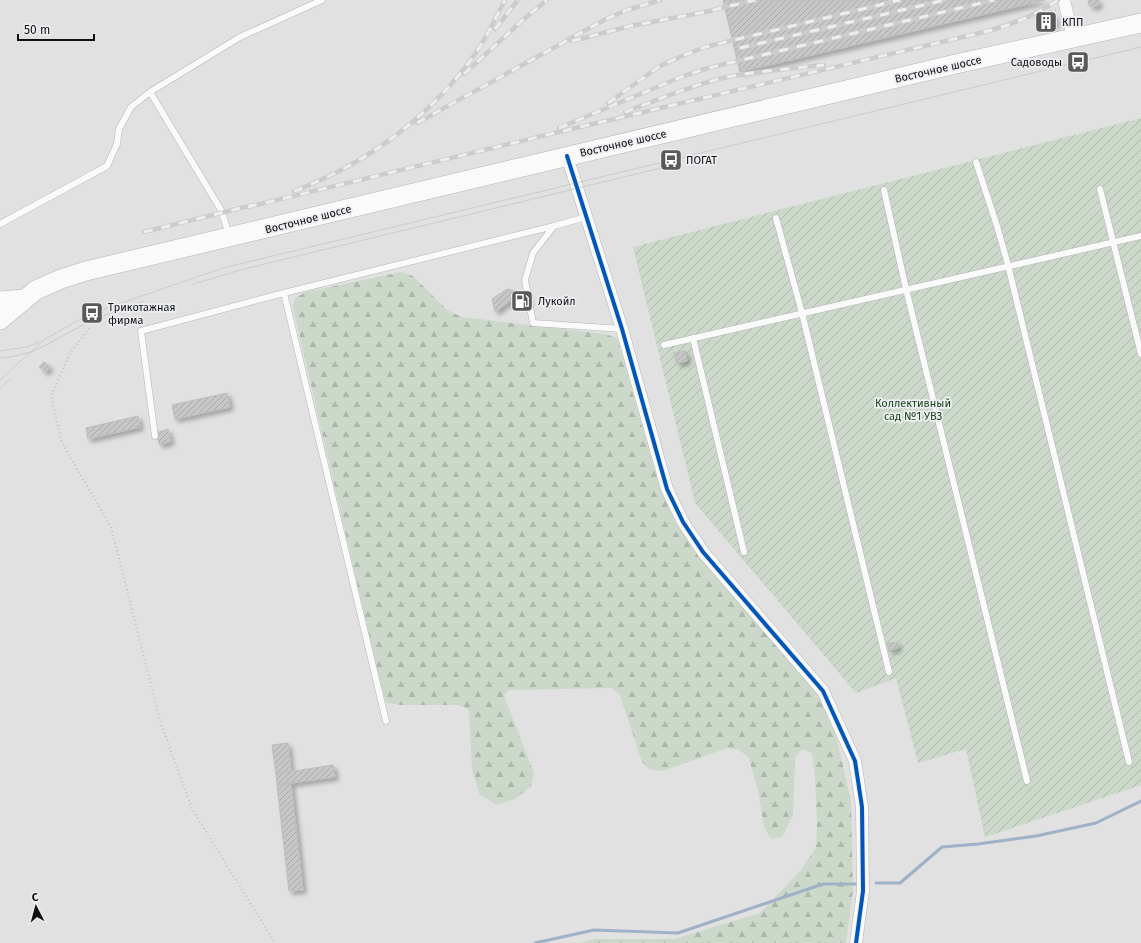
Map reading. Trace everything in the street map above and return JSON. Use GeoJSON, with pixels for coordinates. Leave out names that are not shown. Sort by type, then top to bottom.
{"type":"FeatureCollection","features":[{"type":"Feature","properties":{"kind":"main road","name":"Восточное шоссе"},"geometry":{"type":"LineString","coordinates":[[0,320],[36,290],[60,279],[86,271],[230,238],[567,156],[1141,23]]}},
{"type":"Feature","properties":{"kind":"main road"},"geometry":{"type":"LineString","coordinates":[[0,300],[25,298]]}},
{"type":"Feature","properties":{"kind":"street"},"geometry":{"type":"LineString","coordinates":[[1064,0],[1073,38]]}},
{"type":"Feature","properties":{"kind":"street"},"geometry":{"type":"LineString","coordinates":[[567,156],[622,329],[667,489],[683,522],[703,552],[823,691],[855,760],[862,807],[863,891],[856,943]]}},
{"type":"Feature","properties":{"kind":"lane"},"geometry":{"type":"LineString","coordinates":[[0,224],[107,166],[117,144],[119,129],[131,107],[150,92],[240,37],[322,0]]}},
{"type":"Feature","properties":{"kind":"lane"},"geometry":{"type":"LineString","coordinates":[[150,92],[221,210],[230,238]]}},
{"type":"Feature","properties":{"kind":"lane"},"geometry":{"type":"LineString","coordinates":[[976,162],[997,226],[1008,266],[1129,762]]}},
{"type":"Feature","properties":{"kind":"lane"},"geometry":{"type":"LineString","coordinates":[[1100,189],[1141,354]]}},
{"type":"Feature","properties":{"kind":"lane"},"geometry":{"type":"LineString","coordinates":[[884,190],[906,289],[1027,782]]}},
{"type":"Feature","properties":{"kind":"lane"},"geometry":{"type":"LineString","coordinates":[[155,436],[141,330],[586,217]]}},
{"type":"Feature","properties":{"kind":"lane"},"geometry":{"type":"LineString","coordinates":[[776,218],[802,313],[889,672]]}},
{"type":"Feature","properties":{"kind":"lane"},"geometry":{"type":"LineString","coordinates":[[554,226],[533,253],[525,280],[533,323],[622,329]]}},
{"type":"Feature","properties":{"kind":"lane"},"geometry":{"type":"LineString","coordinates":[[664,345],[1141,236]]}},
{"type":"Feature","properties":{"kind":"lane"},"geometry":{"type":"LineString","coordinates":[[284,293],[386,721]]}},
{"type":"Feature","properties":{"kind":"lane"},"geometry":{"type":"LineString","coordinates":[[693,338],[744,552]]}},
{"type":"Feature","properties":{"kind":"path"},"geometry":{"type":"LineString","coordinates":[[89,328],[70,353],[51,396],[62,443],[111,527],[161,724],[192,809],[275,943]]}},
{"type":"Feature","properties":{"kind":"green space","name":"Коллективный сад №1 УВЗ"},"geometry":{"type":"Polygon","coordinates":[[[1141,118],[1141,785],[985,837],[966,749],[918,763],[896,678],[856,693],[695,503],[633,247],[1141,118]]]}},
{"type":"Feature","properties":{"kind":"green space"},"geometry":{"type":"Polygon","coordinates":[[[401,272],[413,276],[447,310],[462,317],[605,334],[617,338],[660,489],[675,521],[698,554],[818,695],[836,736],[851,801],[853,890],[846,943],[580,943],[595,939],[674,939],[760,913],[801,870],[816,847],[817,824],[815,777],[812,753],[802,749],[795,758],[793,815],[782,837],[771,839],[764,827],[759,795],[749,758],[740,750],[727,748],[663,771],[650,770],[642,762],[620,695],[612,688],[509,690],[504,696],[534,773],[531,786],[515,799],[497,805],[480,795],[472,770],[469,710],[459,705],[400,705],[387,703],[383,694],[293,308],[295,298],[306,292],[401,272]]]}},
{"type":"Feature","properties":{"kind":"building"},"geometry":{"type":"Polygon","coordinates":[[[723,0],[1045,0],[740,72],[723,0]]]}},
{"type":"Feature","properties":{"kind":"building"},"geometry":{"type":"Polygon","coordinates":[[[1088,0],[1099,0],[1099,3],[1097,6],[1092,7],[1089,5],[1088,0]]]}},
{"type":"Feature","properties":{"kind":"building","name":"КПП"},"geometry":{"type":"Polygon","coordinates":[[[1054,15],[1056,24],[1038,27],[1036,20],[1054,15]]]}},
{"type":"Feature","properties":{"kind":"building"},"geometry":{"type":"Polygon","coordinates":[[[507,289],[525,293],[528,305],[510,301],[495,312],[492,299],[507,289]]]}},
{"type":"Feature","properties":{"kind":"building"},"geometry":{"type":"Polygon","coordinates":[[[685,351],[687,361],[677,363],[674,353],[685,351]]]}},
{"type":"Feature","properties":{"kind":"building"},"geometry":{"type":"Polygon","coordinates":[[[44,362],[50,367],[46,372],[39,367],[44,362]]]}},
{"type":"Feature","properties":{"kind":"building"},"geometry":{"type":"Polygon","coordinates":[[[227,393],[230,407],[175,419],[172,405],[227,393]]]}},
{"type":"Feature","properties":{"kind":"building"},"geometry":{"type":"Polygon","coordinates":[[[138,416],[140,427],[88,439],[86,428],[138,416]]]}},
{"type":"Feature","properties":{"kind":"building"},"geometry":{"type":"Polygon","coordinates":[[[168,429],[171,441],[160,445],[156,433],[168,429]]]}},
{"type":"Feature","properties":{"kind":"building"},"geometry":{"type":"Polygon","coordinates":[[[897,642],[898,648],[889,650],[887,644],[897,642]]]}},
{"type":"Feature","properties":{"kind":"building"},"geometry":{"type":"Polygon","coordinates":[[[288,743],[291,771],[276,774],[272,745],[288,743]]]}},
{"type":"Feature","properties":{"kind":"building"},"geometry":{"type":"Polygon","coordinates":[[[333,765],[335,777],[277,785],[276,774],[333,765]]]}},
{"type":"Feature","properties":{"kind":"building"},"geometry":{"type":"Polygon","coordinates":[[[291,784],[303,890],[289,891],[277,785],[291,784]]]}},
{"type":"Feature","properties":{"kind":"waterway"},"geometry":{"type":"LineString","coordinates":[[876,883],[900,883],[942,847],[978,844],[1036,836],[1096,823],[1141,801]]}},
{"type":"Feature","properties":{"kind":"waterway"},"geometry":{"type":"LineString","coordinates":[[535,943],[594,930],[678,933],[823,884],[857,884]]}},
{"type":"Feature","properties":{"kind":"tram line"},"geometry":{"type":"LineString","coordinates":[[0,380],[45,339],[92,313],[223,268],[1141,47]]}},
{"type":"Feature","properties":{"kind":"tram line"},"geometry":{"type":"LineString","coordinates":[[193,284],[244,269],[661,168]]}},
{"type":"Feature","properties":{"kind":"tram line"},"geometry":{"type":"LineString","coordinates":[[0,358],[31,352],[90,321],[144,301]]}},
{"type":"Feature","properties":{"kind":"tram line"},"geometry":{"type":"LineString","coordinates":[[0,351],[26,347],[39,342]]}},
{"type":"Feature","properties":{"kind":"tram line"},"geometry":{"type":"LineString","coordinates":[[0,389],[11,378]]}},
{"type":"Feature","properties":{"kind":"railway"},"geometry":{"type":"LineString","coordinates":[[294,191],[347,167],[372,152],[419,116],[440,96],[477,51],[505,0]]}},
{"type":"Feature","properties":{"kind":"railway"},"geometry":{"type":"LineString","coordinates":[[495,29],[518,0]]}},
{"type":"Feature","properties":{"kind":"railway"},"geometry":{"type":"LineString","coordinates":[[464,74],[525,18],[547,0]]}},
{"type":"Feature","properties":{"kind":"railway"},"geometry":{"type":"LineString","coordinates":[[417,123],[604,20],[627,10],[660,0]]}},
{"type":"Feature","properties":{"kind":"railway"},"geometry":{"type":"LineString","coordinates":[[572,41],[630,26],[705,12],[755,0]]}},
{"type":"Feature","properties":{"kind":"railway"},"geometry":{"type":"LineString","coordinates":[[608,103],[660,66],[705,47],[900,0]]}},
{"type":"Feature","properties":{"kind":"railway"},"geometry":{"type":"LineString","coordinates":[[740,48],[945,0]]}},
{"type":"Feature","properties":{"kind":"railway"},"geometry":{"type":"LineString","coordinates":[[559,128],[681,77],[708,68],[994,0]]}},
{"type":"Feature","properties":{"kind":"railway"},"geometry":{"type":"LineString","coordinates":[[248,207],[984,32],[1004,26],[1041,11],[1058,0]]}},
{"type":"Feature","properties":{"kind":"railway"},"geometry":{"type":"LineString","coordinates":[[625,112],[686,89],[723,78],[760,72],[824,65]]}},
{"type":"Feature","properties":{"kind":"railway"},"geometry":{"type":"LineString","coordinates":[[144,232],[253,205]]}},
{"type":"Feature","properties":{"kind":"cycle path"},"geometry":{"type":"LineString","coordinates":[[567,156],[622,329],[667,489],[683,522],[703,552],[823,691],[855,761],[862,807],[863,891],[856,943]]}},
{"type":"Feature","properties":{"kind":"place","name":"КПП"},"geometry":{"type":"Point","coordinates":[1046,22]}},
{"type":"Feature","properties":{"kind":"place","name":"Садоводы"},"geometry":{"type":"Point","coordinates":[1078,62]}},
{"type":"Feature","properties":{"kind":"place","name":"ПОГАТ"},"geometry":{"type":"Point","coordinates":[671,160]}},
{"type":"Feature","properties":{"kind":"place","name":"Лукойл"},"geometry":{"type":"Point","coordinates":[522,301]}},
{"type":"Feature","properties":{"kind":"place","name":"Трикотажная фирма"},"geometry":{"type":"Point","coordinates":[92,313]}}]}
